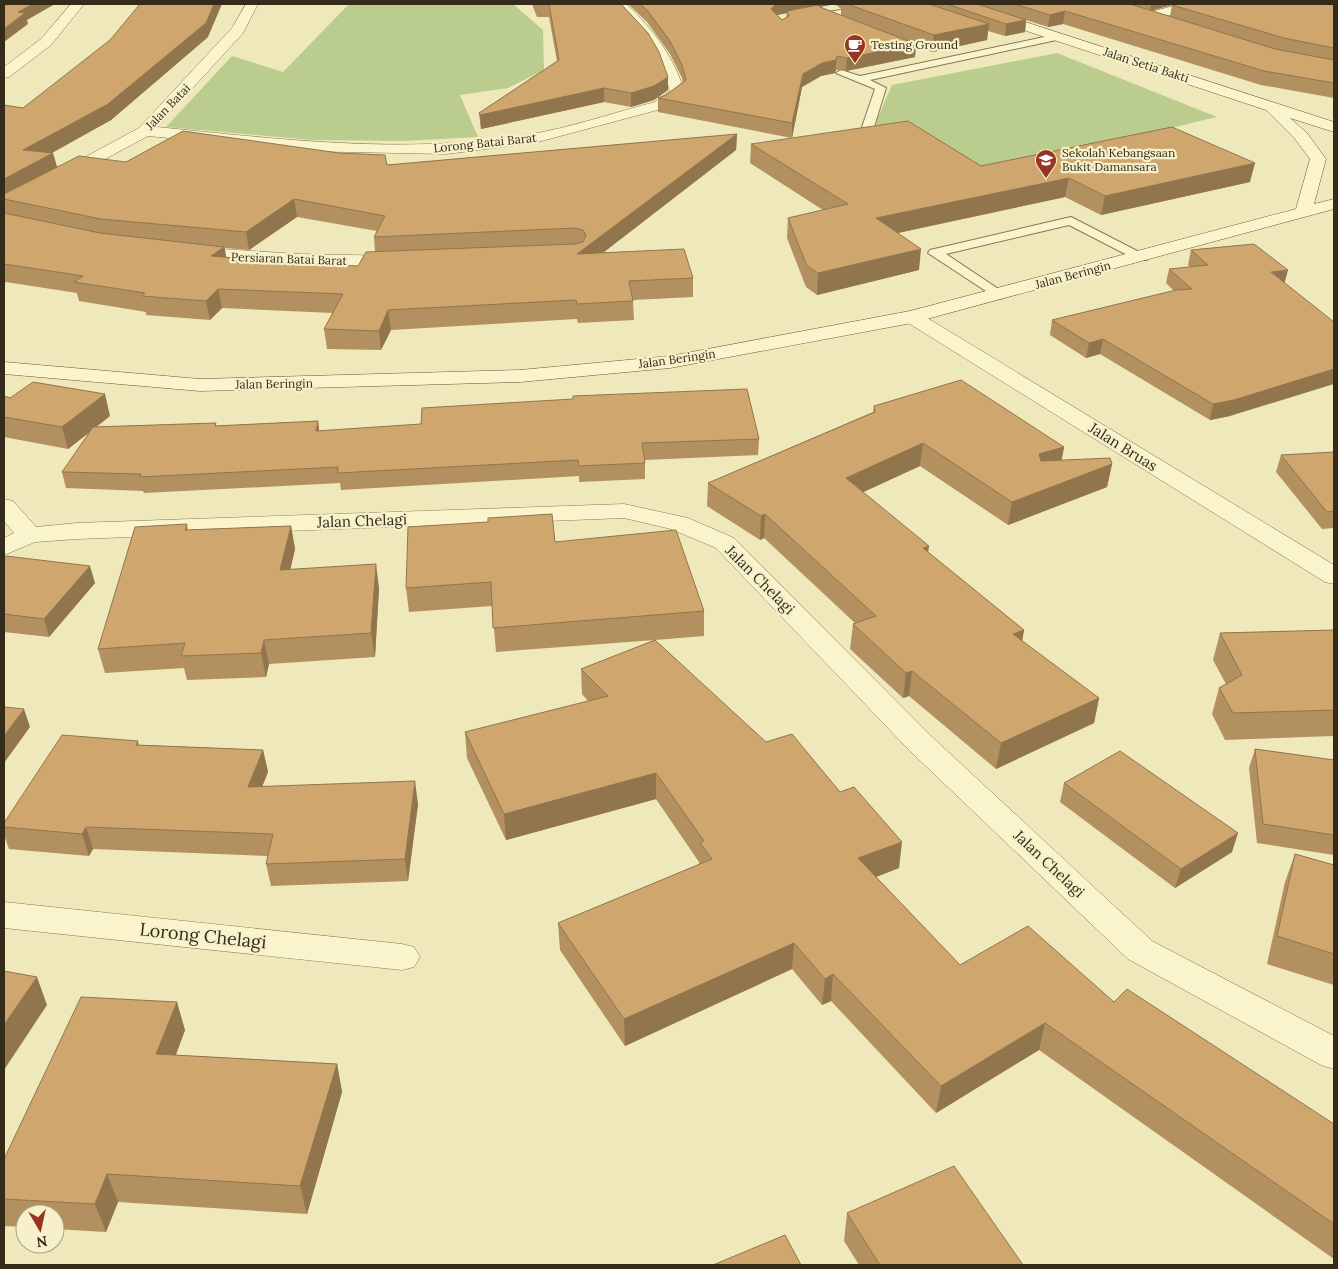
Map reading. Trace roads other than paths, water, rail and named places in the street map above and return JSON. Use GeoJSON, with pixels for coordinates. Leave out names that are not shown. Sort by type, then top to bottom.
{"type":"FeatureCollection","features":[{"type":"Feature","properties":{"kind":"street"},"geometry":{"type":"LineString","coordinates":[[4,74],[46,42],[78,4]]}},
{"type":"Feature","properties":{"kind":"street","name":"Jalan Batai"},"geometry":{"type":"LineString","coordinates":[[4,208],[146,131],[238,30],[252,4]]}},
{"type":"Feature","properties":{"kind":"street","name":"Lorong Batai Barat"},"geometry":{"type":"LineString","coordinates":[[146,131],[301,146],[446,149],[528,140],[585,126],[660,104],[678,92],[666,56],[650,32],[620,4]]}},
{"type":"Feature","properties":{"kind":"street","name":"Jalan Setia Bakti"},"geometry":{"type":"LineString","coordinates":[[958,4],[1334,127]]}},
{"type":"Feature","properties":{"kind":"street"},"geometry":{"type":"LineString","coordinates":[[1152,16],[1194,4]]}},
{"type":"Feature","properties":{"kind":"street"},"geometry":{"type":"LineString","coordinates":[[1135,11],[1178,24]]}},
{"type":"Feature","properties":{"kind":"street"},"geometry":{"type":"LineString","coordinates":[[1266,104],[1334,115]]}},
{"type":"Feature","properties":{"kind":"street"},"geometry":{"type":"LineString","coordinates":[[1266,104],[1301,136],[1318,159],[1302,214]]}},
{"type":"Feature","properties":{"kind":"street","name":"Jalan Beringin"},"geometry":{"type":"LineString","coordinates":[[4,368],[200,385],[364,382],[520,376],[670,362],[912,317],[1142,257],[1334,204]]}},
{"type":"Feature","properties":{"kind":"street","name":"Persiaran Batai Barat"},"geometry":{"type":"LineString","coordinates":[[175,252],[289,260],[410,262]]}},
{"type":"Feature","properties":{"kind":"street","name":"Jalan Bruas"},"geometry":{"type":"LineString","coordinates":[[912,317],[1334,576]]}},
{"type":"Feature","properties":{"kind":"street"},"geometry":{"type":"LineString","coordinates":[[4,506],[30,535]]}},
{"type":"Feature","properties":{"kind":"street","name":"Jalan Chelagi"},"geometry":{"type":"LineString","coordinates":[[4,547],[30,535],[77,531],[624,512],[679,522],[725,543],[920,743],[1140,950],[1334,1054]]}},
{"type":"Feature","properties":{"kind":"street","name":"Lorong Chelagi"},"geometry":{"type":"LineString","coordinates":[[4,915],[402,957]]}},
{"type":"Feature","properties":{"kind":"lane"},"geometry":{"type":"LineString","coordinates":[[816,13],[864,4]]}},
{"type":"Feature","properties":{"kind":"lane"},"geometry":{"type":"LineString","coordinates":[[849,26],[824,16],[889,4]]}},
{"type":"Feature","properties":{"kind":"lane"},"geometry":{"type":"LineString","coordinates":[[859,79],[1058,37]]}},
{"type":"Feature","properties":{"kind":"lane"},"geometry":{"type":"LineString","coordinates":[[868,127],[881,88],[843,74],[999,40],[1018,46]]}},
{"type":"Feature","properties":{"kind":"lane"},"geometry":{"type":"LineString","coordinates":[[928,56],[941,61]]}},
{"type":"Feature","properties":{"kind":"lane"},"geometry":{"type":"LineString","coordinates":[[998,295],[935,252],[1071,221],[1142,257]]}},
{"type":"Feature","properties":{"kind":"place","name":"Testing Ground"},"geometry":{"type":"Point","coordinates":[855,64]}},
{"type":"Feature","properties":{"kind":"place","name":"Sekolah Kebangsaan Bukit Damansara"},"geometry":{"type":"Point","coordinates":[1046,179]}}]}
